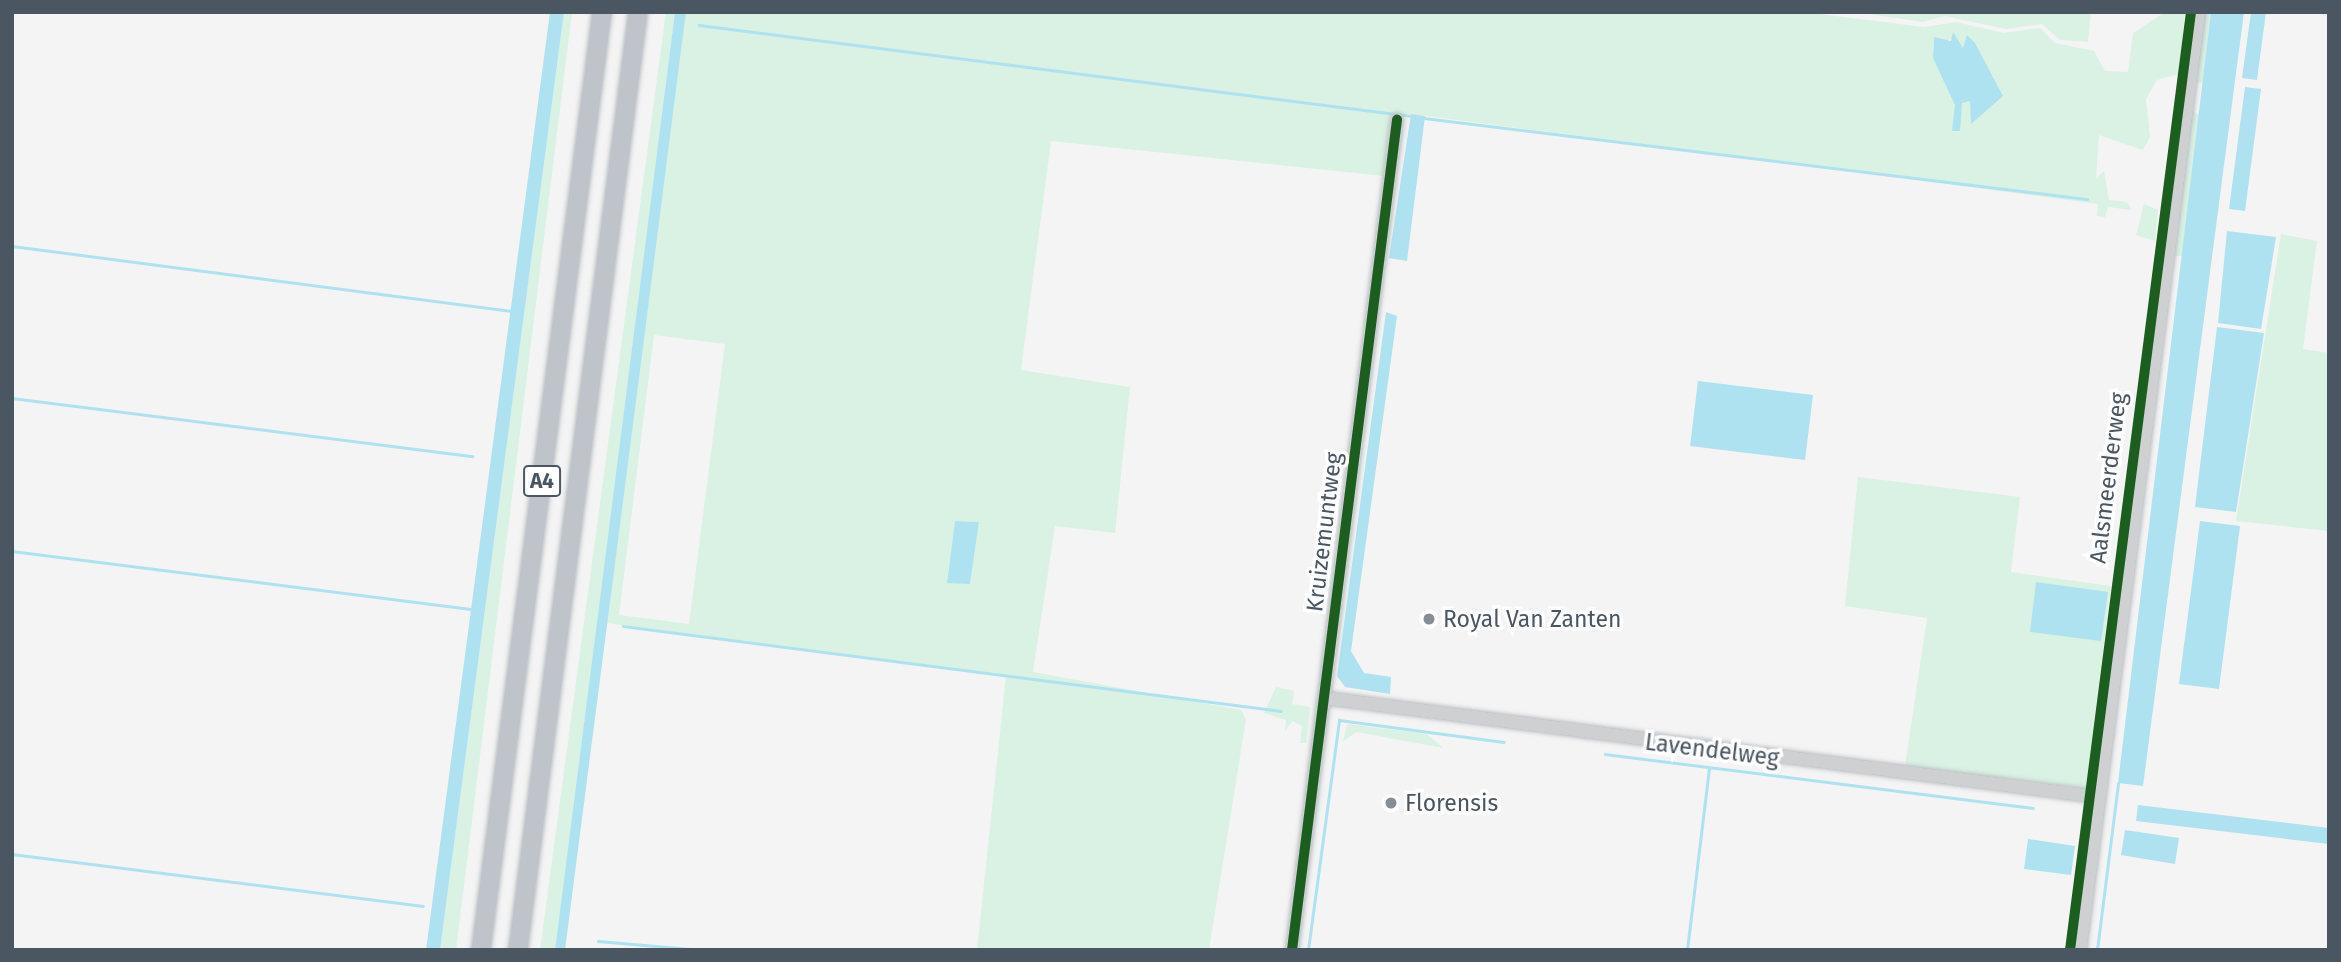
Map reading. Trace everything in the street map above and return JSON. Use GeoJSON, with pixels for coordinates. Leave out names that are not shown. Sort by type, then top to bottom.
{"type":"FeatureCollection","features":[{"type":"Feature","properties":{"kind":"highway","name":"A4"},"geometry":{"type":"LineString","coordinates":[[481,950],[602,12]]}},
{"type":"Feature","properties":{"kind":"highway","name":"A4"},"geometry":{"type":"LineString","coordinates":[[518,950],[638,12]]}},
{"type":"Feature","properties":{"kind":"street","name":"Aalsmeerderweg"},"geometry":{"type":"LineString","coordinates":[[2080,950],[2199,12]]}},
{"type":"Feature","properties":{"kind":"street","name":"Kruizemuntweg"},"geometry":{"type":"LineString","coordinates":[[1292,950],[1397,120]]}},
{"type":"Feature","properties":{"kind":"street","name":"Lavendelweg"},"geometry":{"type":"LineString","coordinates":[[1325,698],[2099,797]]}},
{"type":"Feature","properties":{"kind":"green space"},"geometry":{"type":"Polygon","coordinates":[[[564,12],[572,12],[456,950],[440,950],[564,12]]]}},
{"type":"Feature","properties":{"kind":"green space"},"geometry":{"type":"Polygon","coordinates":[[[666,12],[675,12],[555,950],[540,950],[666,12]]]}},
{"type":"Feature","properties":{"kind":"green space"},"geometry":{"type":"Polygon","coordinates":[[[686,12],[1804,12],[1924,27],[1956,22],[2004,33],[2040,28],[2055,43],[2094,51],[2105,71],[2128,72],[2133,33],[2165,12],[2185,12],[2179,74],[2157,80],[2146,99],[2150,137],[2143,150],[2099,135],[2096,179],[2104,171],[2109,200],[2127,202],[2132,210],[2108,207],[2105,217],[2097,216],[2098,204],[1411,114],[1390,116],[1383,176],[1051,141],[1021,370],[1130,387],[1115,533],[1055,526],[1033,672],[1241,710],[1246,719],[1209,950],[977,950],[1006,676],[607,623],[686,12]],[[1934,37],[1933,50],[1995,78],[1978,59],[1975,43],[1964,48],[1953,38],[1943,43],[1934,37]],[[654,335],[619,615],[689,624],[725,344],[654,335]],[[955,521],[947,582],[970,584],[979,522],[955,521]]]}},
{"type":"Feature","properties":{"kind":"green space"},"geometry":{"type":"Polygon","coordinates":[[[1856,12],[2091,12],[2088,42],[2060,40],[2042,24],[2006,29],[1944,16],[1923,22],[1856,12]]]}},
{"type":"Feature","properties":{"kind":"green space"},"geometry":{"type":"Polygon","coordinates":[[[2203,12],[2211,12],[2203,82],[2195,84],[2203,12]]]}},
{"type":"Feature","properties":{"kind":"green space"},"geometry":{"type":"Polygon","coordinates":[[[2191,110],[2199,115],[2182,256],[2173,256],[2191,110]]]}},
{"type":"Feature","properties":{"kind":"green space"},"geometry":{"type":"Polygon","coordinates":[[[2144,204],[2158,210],[2155,241],[2136,235],[2144,204]]]}},
{"type":"Feature","properties":{"kind":"green space"},"geometry":{"type":"Polygon","coordinates":[[[2281,234],[2317,241],[2303,349],[2329,353],[2329,531],[2236,521],[2281,234]]]}},
{"type":"Feature","properties":{"kind":"green space"},"geometry":{"type":"Polygon","coordinates":[[[1858,477],[2020,497],[2011,572],[2111,586],[2086,788],[1905,766],[1927,618],[1845,606],[1858,477]]]}},
{"type":"Feature","properties":{"kind":"green space"},"geometry":{"type":"Polygon","coordinates":[[[1276,687],[1294,691],[1292,704],[1310,707],[1306,743],[1300,743],[1302,726],[1292,721],[1285,731],[1286,720],[1264,713],[1276,687]]]}},
{"type":"Feature","properties":{"kind":"green space"},"geometry":{"type":"Polygon","coordinates":[[[1347,724],[1427,734],[1443,748],[1357,732],[1343,741],[1347,724]]]}},
{"type":"Feature","properties":{"kind":"water"},"geometry":{"type":"Polygon","coordinates":[[[550,12],[564,12],[440,950],[426,950],[550,12]]]}},
{"type":"Feature","properties":{"kind":"water"},"geometry":{"type":"Polygon","coordinates":[[[675,12],[686,12],[565,950],[555,950],[675,12]]]}},
{"type":"Feature","properties":{"kind":"water"},"geometry":{"type":"Polygon","coordinates":[[[2211,12],[2244,12],[2143,786],[2118,783],[2211,12]]]}},
{"type":"Feature","properties":{"kind":"water"},"geometry":{"type":"Polygon","coordinates":[[[2251,12],[2266,12],[2257,80],[2242,78],[2251,12]]]}},
{"type":"Feature","properties":{"kind":"water"},"geometry":{"type":"Polygon","coordinates":[[[1953,32],[1963,48],[1967,35],[1975,43],[2003,96],[1971,124],[1970,101],[1962,103],[1960,131],[1952,131],[1955,105],[1933,58],[1934,37],[1951,41],[1953,32]]]}},
{"type":"Feature","properties":{"kind":"water"},"geometry":{"type":"Polygon","coordinates":[[[2245,87],[2261,89],[2245,211],[2229,209],[2245,87]]]}},
{"type":"Feature","properties":{"kind":"water"},"geometry":{"type":"Polygon","coordinates":[[[1411,114],[1425,116],[1407,261],[1389,258],[1411,114]]]}},
{"type":"Feature","properties":{"kind":"water"},"geometry":{"type":"Polygon","coordinates":[[[2227,231],[2276,237],[2261,329],[2218,323],[2227,231]]]}},
{"type":"Feature","properties":{"kind":"water"},"geometry":{"type":"Polygon","coordinates":[[[1386,312],[1397,316],[1351,651],[1364,673],[1391,677],[1390,694],[1345,687],[1337,676],[1386,312]]]}},
{"type":"Feature","properties":{"kind":"water"},"geometry":{"type":"Polygon","coordinates":[[[2217,327],[2264,333],[2236,512],[2195,507],[2217,327]]]}},
{"type":"Feature","properties":{"kind":"water"},"geometry":{"type":"Polygon","coordinates":[[[1698,381],[1813,395],[1805,460],[1690,446],[1698,381]]]}},
{"type":"Feature","properties":{"kind":"water"},"geometry":{"type":"Polygon","coordinates":[[[955,521],[979,522],[970,584],[947,583],[955,521]]]}},
{"type":"Feature","properties":{"kind":"water"},"geometry":{"type":"Polygon","coordinates":[[[2200,521],[2240,526],[2219,689],[2179,684],[2200,521]]]}},
{"type":"Feature","properties":{"kind":"water"},"geometry":{"type":"Polygon","coordinates":[[[2036,582],[2108,592],[2101,641],[2030,632],[2036,582]]]}},
{"type":"Feature","properties":{"kind":"water"},"geometry":{"type":"Polygon","coordinates":[[[2138,805],[2329,828],[2329,844],[2136,821],[2138,805]]]}},
{"type":"Feature","properties":{"kind":"water"},"geometry":{"type":"Polygon","coordinates":[[[2125,830],[2179,838],[2175,864],[2121,855],[2125,830]]]}},
{"type":"Feature","properties":{"kind":"water"},"geometry":{"type":"Polygon","coordinates":[[[2028,839],[2075,846],[2071,875],[2024,869],[2028,839]]]}},
{"type":"Feature","properties":{"kind":"waterway"},"geometry":{"type":"LineString","coordinates":[[699,25],[1411,116]]}},
{"type":"Feature","properties":{"kind":"waterway"},"geometry":{"type":"LineString","coordinates":[[1424,118],[2087,199]]}},
{"type":"Feature","properties":{"kind":"waterway"},"geometry":{"type":"LineString","coordinates":[[12,246],[512,311]]}},
{"type":"Feature","properties":{"kind":"waterway"},"geometry":{"type":"LineString","coordinates":[[12,398],[472,456]]}},
{"type":"Feature","properties":{"kind":"waterway"},"geometry":{"type":"LineString","coordinates":[[12,551],[474,609]]}},
{"type":"Feature","properties":{"kind":"waterway"},"geometry":{"type":"LineString","coordinates":[[623,626],[1281,711]]}},
{"type":"Feature","properties":{"kind":"waterway"},"geometry":{"type":"LineString","coordinates":[[1308,950],[1339,720],[1504,742]]}},
{"type":"Feature","properties":{"kind":"waterway"},"geometry":{"type":"LineString","coordinates":[[1605,754],[2033,808]]}},
{"type":"Feature","properties":{"kind":"waterway"},"geometry":{"type":"LineString","coordinates":[[1687,950],[1709,768]]}},
{"type":"Feature","properties":{"kind":"waterway"},"geometry":{"type":"LineString","coordinates":[[2097,950],[2118,783]]}},
{"type":"Feature","properties":{"kind":"waterway"},"geometry":{"type":"LineString","coordinates":[[12,854],[423,906]]}},
{"type":"Feature","properties":{"kind":"waterway"},"geometry":{"type":"LineString","coordinates":[[598,941],[702,950]]}},
{"type":"Feature","properties":{"kind":"cycle path"},"geometry":{"type":"LineString","coordinates":[[2070,950],[2191,12]]}},
{"type":"Feature","properties":{"kind":"cycle path"},"geometry":{"type":"LineString","coordinates":[[1292,950],[1397,120]]}},
{"type":"Feature","properties":{"kind":"place","name":"Royal Van Zanten"},"geometry":{"type":"Point","coordinates":[1429,619]}},
{"type":"Feature","properties":{"kind":"place","name":"Florensis"},"geometry":{"type":"Point","coordinates":[1391,803]}}]}
